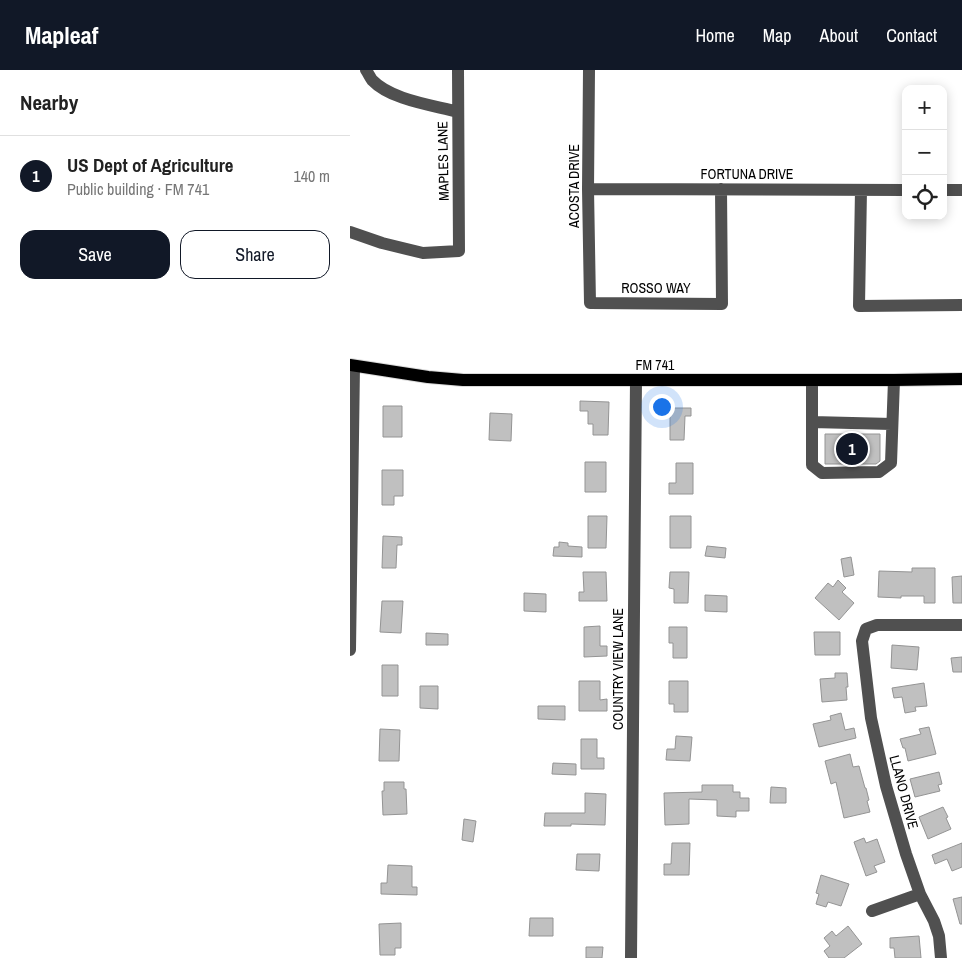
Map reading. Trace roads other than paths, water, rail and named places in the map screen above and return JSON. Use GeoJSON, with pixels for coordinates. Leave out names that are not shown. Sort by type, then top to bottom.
{"type":"FeatureCollection","features":[{"type":"Feature","properties":{"kind":"main road","name":"FM 741"},"geometry":{"type":"LineString","coordinates":[[352,365],[428,377],[463,380],[962,379]]}},
{"type":"Feature","properties":{"kind":"street"},"geometry":{"type":"LineString","coordinates":[[366,70],[372,79],[383,89],[402,98],[458,112]]}},
{"type":"Feature","properties":{"kind":"street","name":"MAPLES LANE"},"geometry":{"type":"LineString","coordinates":[[350,232],[382,243],[423,253],[459,251],[458,70]]}},
{"type":"Feature","properties":{"kind":"street","name":"ACOSTA DRIVE"},"geometry":{"type":"LineString","coordinates":[[589,70],[588,189],[590,303]]}},
{"type":"Feature","properties":{"kind":"street","name":"FORTUNA DRIVE"},"geometry":{"type":"LineString","coordinates":[[588,189],[902,190]]}},
{"type":"Feature","properties":{"kind":"street","name":"ROSSO WAY"},"geometry":{"type":"LineString","coordinates":[[590,303],[722,304],[721,189]]}},
{"type":"Feature","properties":{"kind":"street"},"geometry":{"type":"LineString","coordinates":[[861,190],[860,306],[962,305]]}},
{"type":"Feature","properties":{"kind":"street"},"geometry":{"type":"LineString","coordinates":[[947,190],[962,190]]}},
{"type":"Feature","properties":{"kind":"street"},"geometry":{"type":"LineString","coordinates":[[350,650],[352,365]]}},
{"type":"Feature","properties":{"kind":"street","name":"COUNTRY VIEW LANE"},"geometry":{"type":"LineString","coordinates":[[631,958],[636,380]]}},
{"type":"Feature","properties":{"kind":"street"},"geometry":{"type":"LineString","coordinates":[[812,380],[812,465],[822,473],[879,472],[891,463],[894,380]]}},
{"type":"Feature","properties":{"kind":"street"},"geometry":{"type":"LineString","coordinates":[[812,422],[892,424]]}},
{"type":"Feature","properties":{"kind":"street","name":"LLANO DRIVE"},"geometry":{"type":"LineString","coordinates":[[941,958],[939,936],[934,921],[920,894],[895,818],[871,718],[862,641],[866,629],[877,626],[962,626]]}},
{"type":"Feature","properties":{"kind":"street"},"geometry":{"type":"LineString","coordinates":[[872,911],[920,894]]}},
{"type":"Feature","properties":{"kind":"place","name":"US Dept of Agriculture"},"geometry":{"type":"Point","coordinates":[852,449]}}]}
